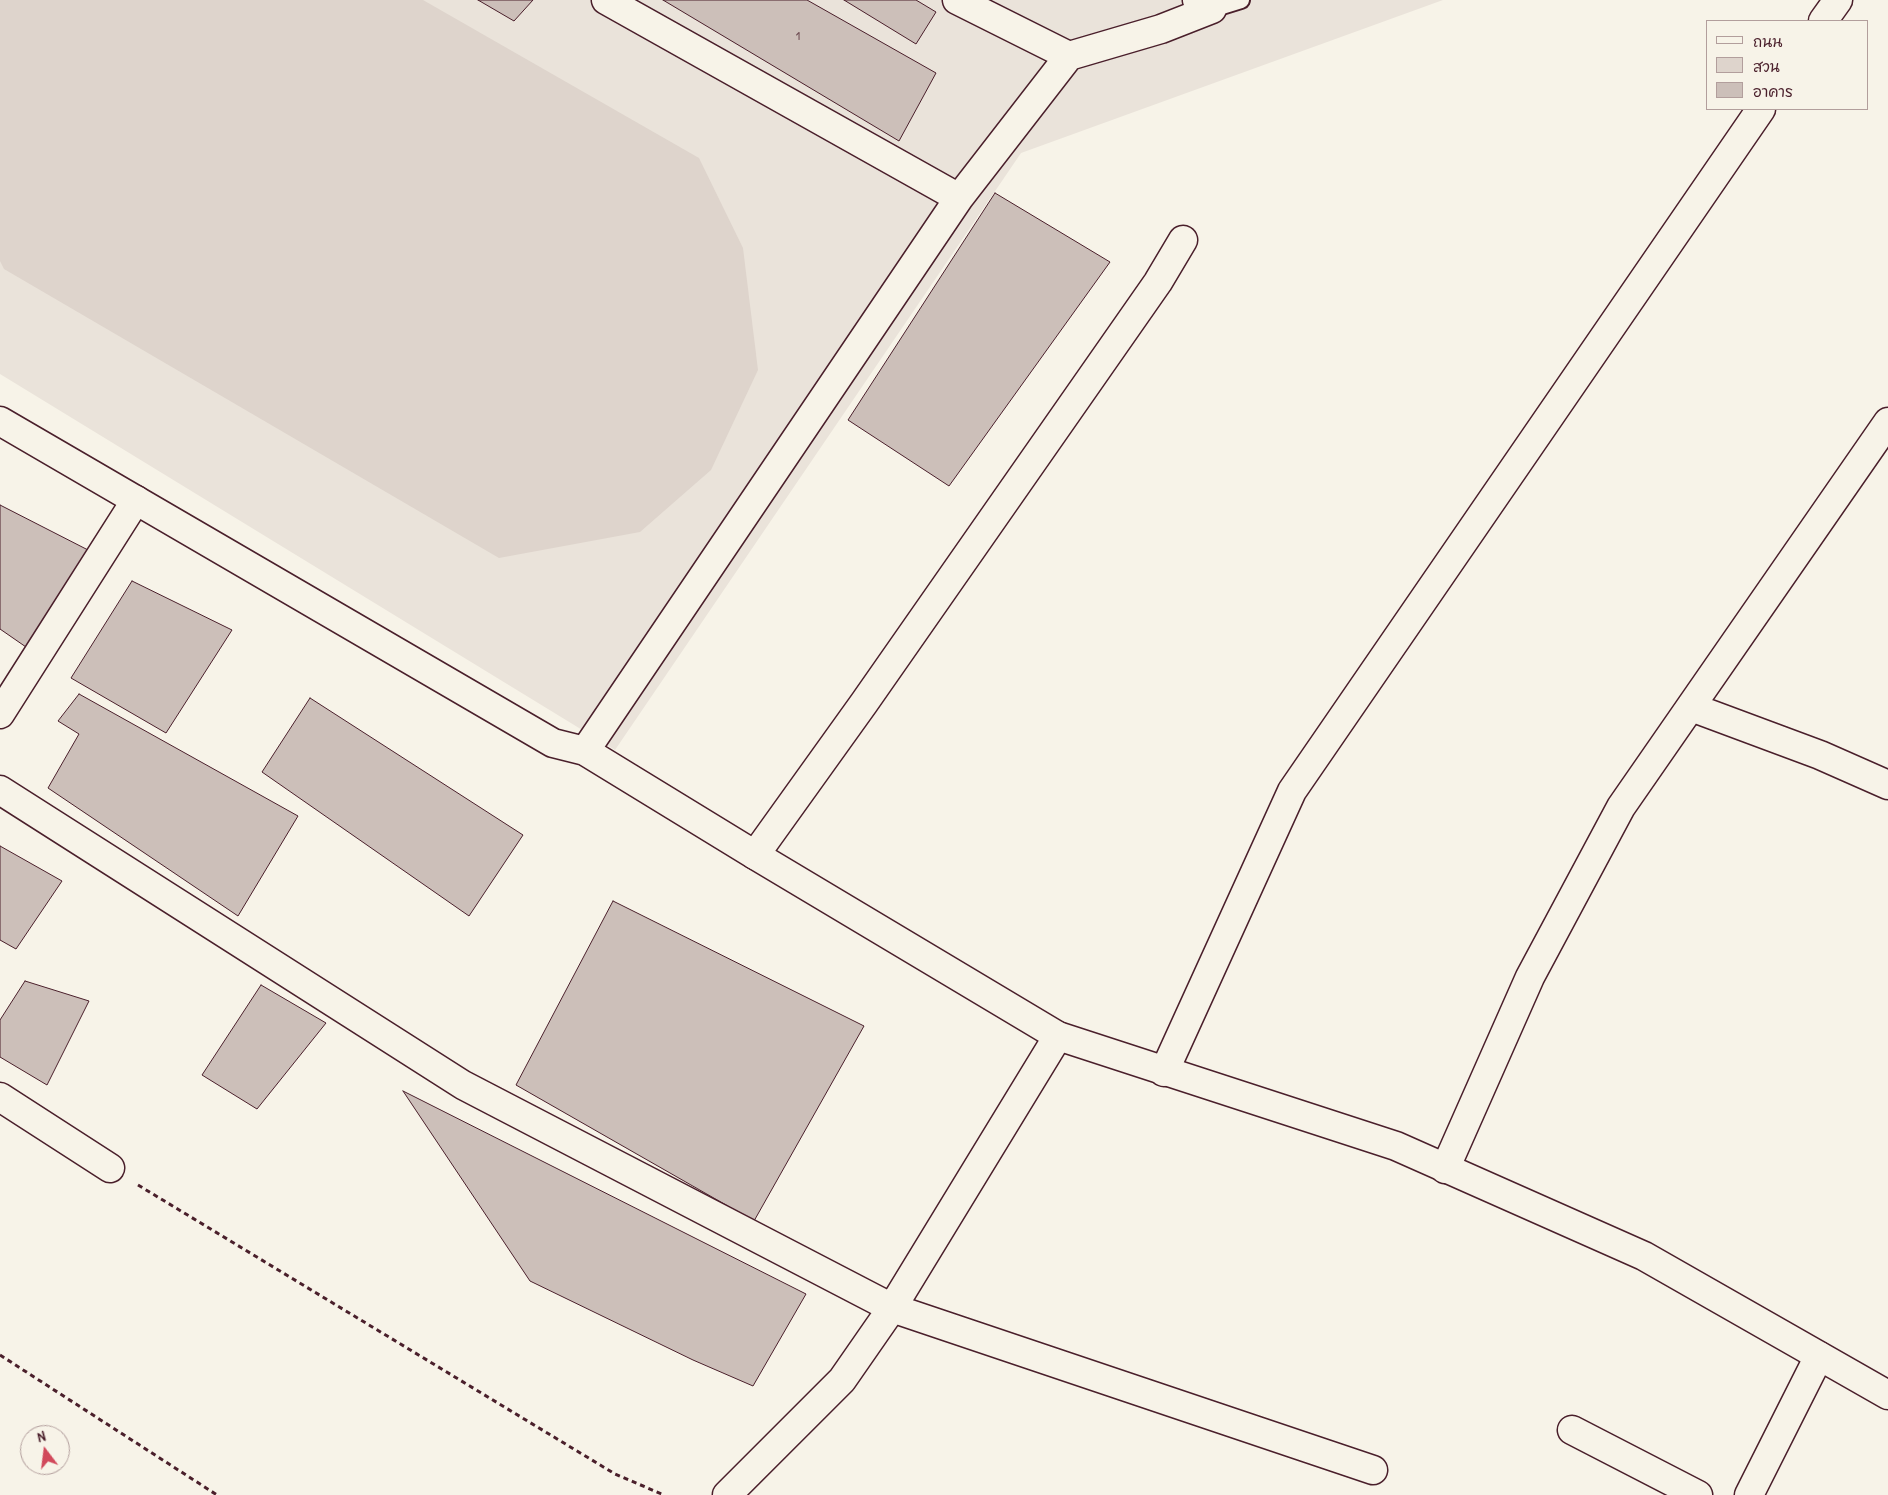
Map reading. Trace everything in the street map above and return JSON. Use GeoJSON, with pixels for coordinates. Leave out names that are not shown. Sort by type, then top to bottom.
{"type":"FeatureCollection","features":[{"type":"Feature","properties":{"kind":"street"},"geometry":{"type":"LineString","coordinates":[[606,0],[959,198]]}},
{"type":"Feature","properties":{"kind":"street"},"geometry":{"type":"LineString","coordinates":[[957,0],[1068,56]]}},
{"type":"Feature","properties":{"kind":"street"},"geometry":{"type":"LineString","coordinates":[[1824,20],[1838,0]]}},
{"type":"Feature","properties":{"kind":"street"},"geometry":{"type":"LineString","coordinates":[[585,751],[959,198],[1068,56],[1161,29],[1204,5]]}},
{"type":"Feature","properties":{"kind":"street"},"geometry":{"type":"LineString","coordinates":[[1164,1072],[1292,791],[1761,110]]}},
{"type":"Feature","properties":{"kind":"street"},"geometry":{"type":"LineString","coordinates":[[755,855],[1158,282],[1183,240]]}},
{"type":"Feature","properties":{"kind":"street"},"geometry":{"type":"LineString","coordinates":[[0,421],[553,743],[585,751],[1058,1036],[1396,1146],[1644,1256],[1888,1395]]}},
{"type":"Feature","properties":{"kind":"street"},"geometry":{"type":"LineString","coordinates":[[1446,1168],[1530,976],[1621,807],[1888,422]]}},
{"type":"Feature","properties":{"kind":"street"},"geometry":{"type":"LineString","coordinates":[[0,714],[136,500]]}},
{"type":"Feature","properties":{"kind":"street"},"geometry":{"type":"LineString","coordinates":[[1691,707],[1820,755],[1888,785]]}},
{"type":"Feature","properties":{"kind":"street"},"geometry":{"type":"LineString","coordinates":[[0,790],[463,1085],[892,1308],[1373,1470]]}},
{"type":"Feature","properties":{"kind":"street"},"geometry":{"type":"LineString","coordinates":[[727,1495],[842,1380],[892,1308],[1058,1036]]}},
{"type":"Feature","properties":{"kind":"street"},"geometry":{"type":"LineString","coordinates":[[0,1097],[110,1168]]}},
{"type":"Feature","properties":{"kind":"street"},"geometry":{"type":"LineString","coordinates":[[1749,1495],[1819,1356]]}},
{"type":"Feature","properties":{"kind":"street"},"geometry":{"type":"LineString","coordinates":[[1572,1430],[1698,1495]]}},
{"type":"Feature","properties":{"kind":"lane"},"geometry":{"type":"LineString","coordinates":[[1204,5],[1241,0]]}},
{"type":"Feature","properties":{"kind":"path"},"geometry":{"type":"LineString","coordinates":[[110,1168],[615,1474],[664,1495]]}},
{"type":"Feature","properties":{"kind":"path"},"geometry":{"type":"LineString","coordinates":[[0,1355],[217,1495]]}},
{"type":"Feature","properties":{"kind":"shaded area"},"geometry":{"type":"Polygon","coordinates":[[[0,0],[1443,0],[1021,153],[615,750],[0,374],[0,0]]]}},
{"type":"Feature","properties":{"kind":"green space"},"geometry":{"type":"Polygon","coordinates":[[[0,0],[423,0],[699,158],[743,248],[758,370],[711,470],[640,532],[499,558],[4,269],[0,261],[0,0]]]}},
{"type":"Feature","properties":{"kind":"building"},"geometry":{"type":"Polygon","coordinates":[[[478,0],[533,0],[514,21],[478,0]]]}},
{"type":"Feature","properties":{"kind":"building"},"geometry":{"type":"Polygon","coordinates":[[[663,0],[807,0],[936,73],[899,141],[663,0]]]}},
{"type":"Feature","properties":{"kind":"building"},"geometry":{"type":"Polygon","coordinates":[[[844,0],[916,0],[936,12],[916,44],[844,0]]]}},
{"type":"Feature","properties":{"kind":"building"},"geometry":{"type":"Polygon","coordinates":[[[995,193],[1110,262],[949,486],[848,420],[995,193]]]}},
{"type":"Feature","properties":{"kind":"building"},"geometry":{"type":"Polygon","coordinates":[[[0,505],[90,551],[26,647],[0,629],[0,505]]]}},
{"type":"Feature","properties":{"kind":"building"},"geometry":{"type":"Polygon","coordinates":[[[132,581],[232,630],[166,733],[71,678],[132,581]]]}},
{"type":"Feature","properties":{"kind":"building"},"geometry":{"type":"Polygon","coordinates":[[[79,694],[298,816],[238,916],[48,788],[79,734],[58,721],[79,694]]]}},
{"type":"Feature","properties":{"kind":"building"},"geometry":{"type":"Polygon","coordinates":[[[310,698],[523,835],[469,916],[262,772],[310,698]]]}},
{"type":"Feature","properties":{"kind":"building"},"geometry":{"type":"Polygon","coordinates":[[[0,846],[62,881],[16,949],[0,940],[0,846]]]}},
{"type":"Feature","properties":{"kind":"building"},"geometry":{"type":"Polygon","coordinates":[[[613,901],[864,1026],[754,1221],[516,1085],[613,901]]]}},
{"type":"Feature","properties":{"kind":"building"},"geometry":{"type":"Polygon","coordinates":[[[25,981],[89,1001],[47,1085],[0,1057],[0,1020],[25,981]]]}},
{"type":"Feature","properties":{"kind":"building"},"geometry":{"type":"Polygon","coordinates":[[[261,985],[326,1023],[257,1109],[202,1075],[261,985]]]}},
{"type":"Feature","properties":{"kind":"building"},"geometry":{"type":"Polygon","coordinates":[[[403,1091],[806,1294],[753,1386],[693,1360],[530,1281],[403,1091]]]}}]}
